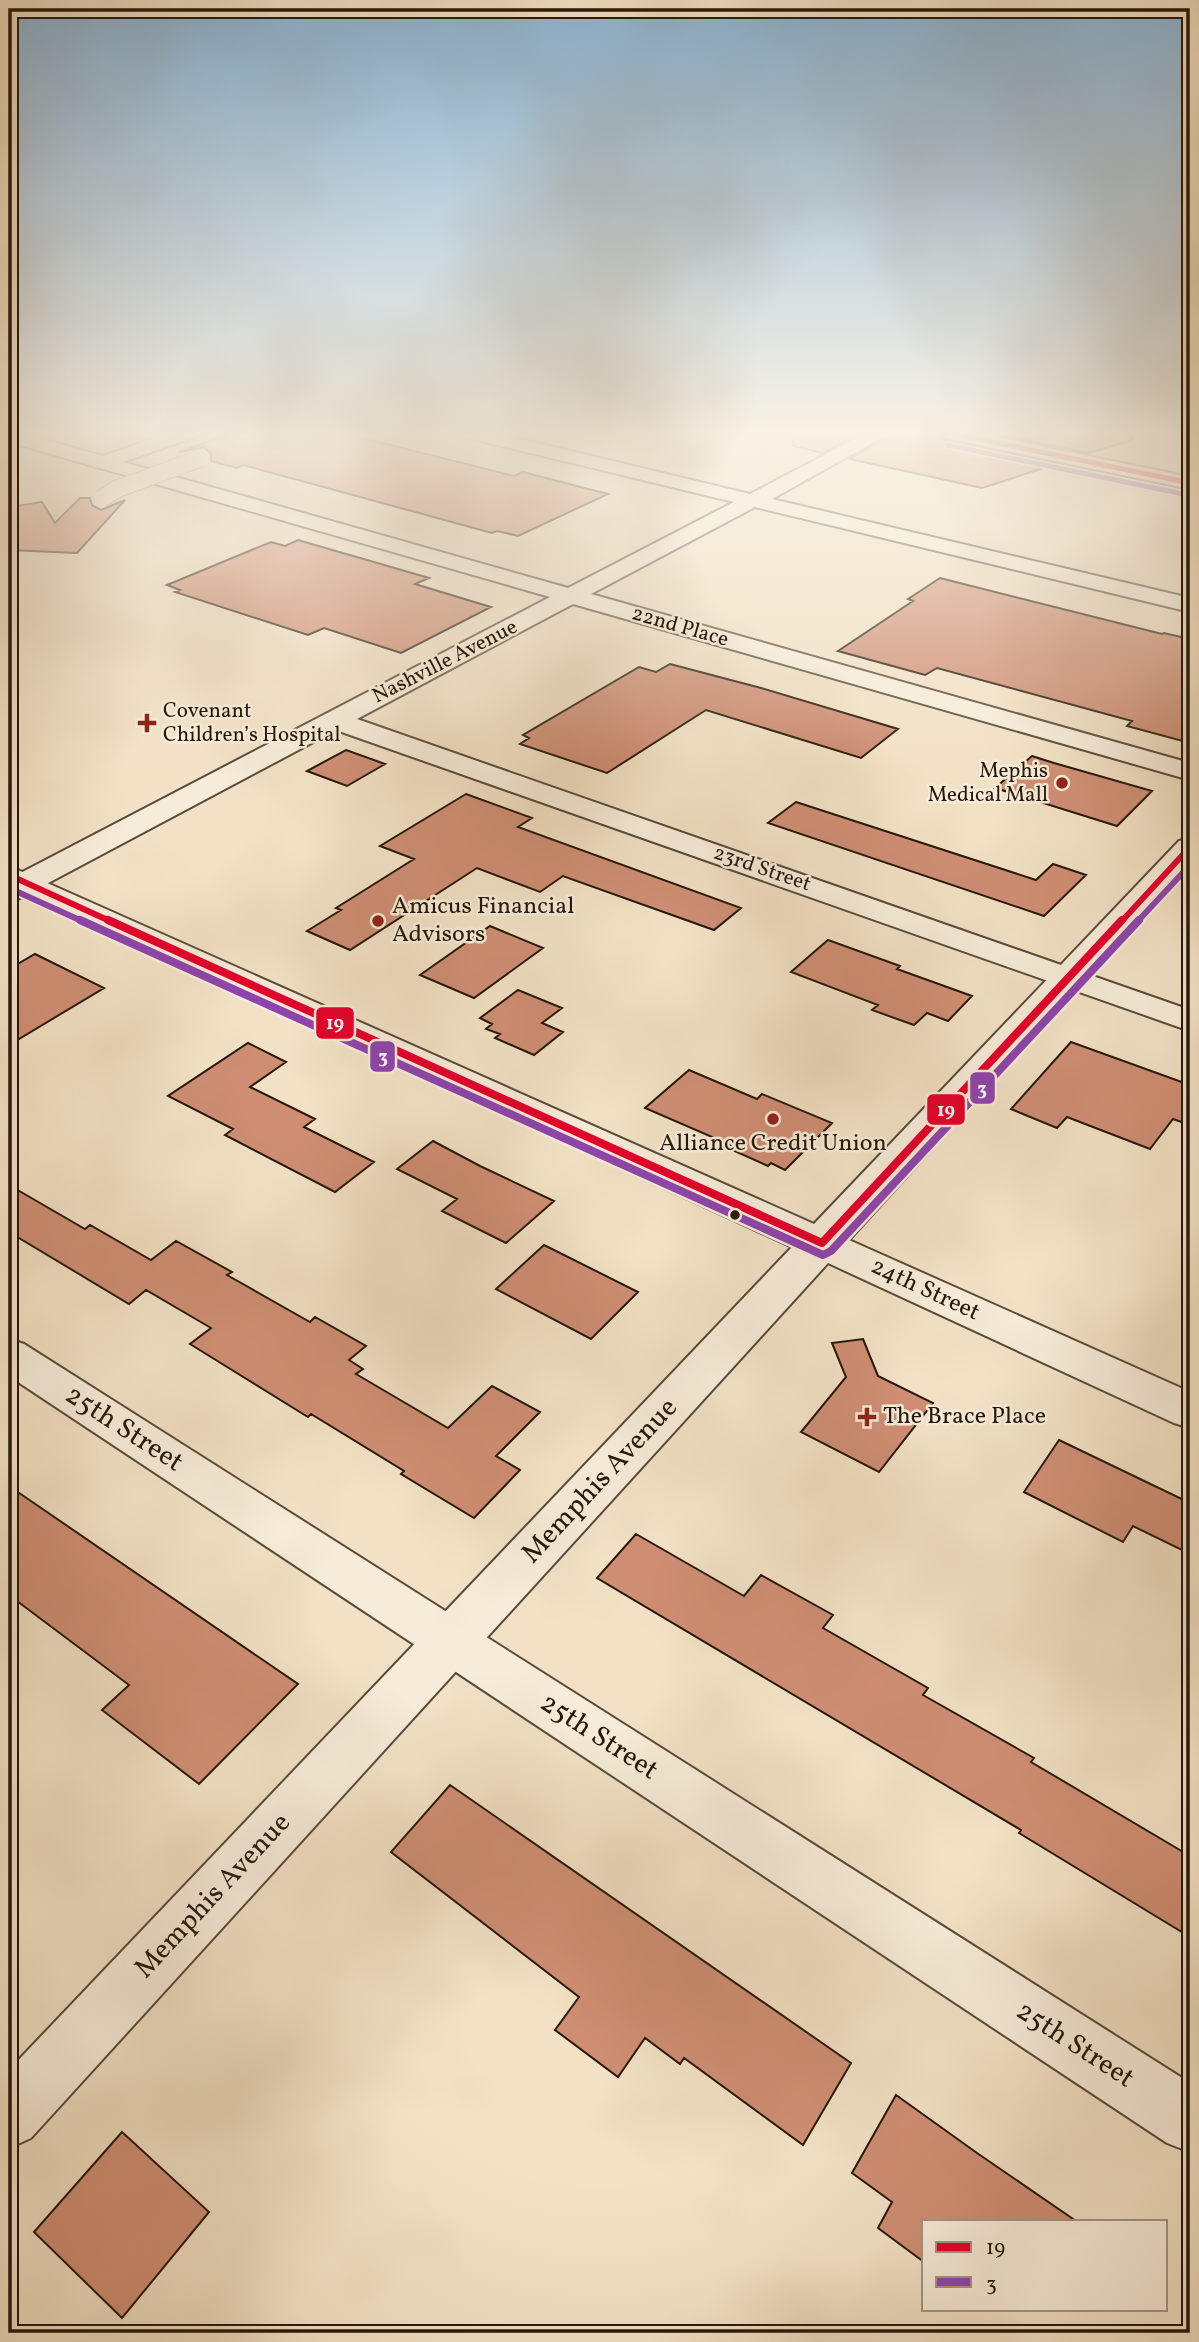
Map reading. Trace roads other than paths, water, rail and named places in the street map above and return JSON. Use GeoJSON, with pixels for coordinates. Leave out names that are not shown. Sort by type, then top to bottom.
{"type":"FeatureCollection","features":[{"type":"Feature","properties":{"kind":"street","name":"22nd Place"},"geometry":{"type":"LineString","coordinates":[[383,542],[1190,772]]}},
{"type":"Feature","properties":{"kind":"street","name":"Nashville Avenue"},"geometry":{"type":"LineString","coordinates":[[14,883],[674,542]]}},
{"type":"Feature","properties":{"kind":"street"},"geometry":{"type":"LineString","coordinates":[[930,542],[1190,605]]}},
{"type":"Feature","properties":{"kind":"street","name":"23rd Street"},"geometry":{"type":"LineString","coordinates":[[334,720],[1190,1021]]}},
{"type":"Feature","properties":{"kind":"street","name":"Memphis Avenue"},"geometry":{"type":"LineString","coordinates":[[9,2116],[1190,847]]}},
{"type":"Feature","properties":{"kind":"street","name":"24th Street"},"geometry":{"type":"LineString","coordinates":[[14,883],[822,1243],[1190,1411]]}},
{"type":"Feature","properties":{"kind":"street","name":"25th Street"},"geometry":{"type":"LineString","coordinates":[[9,1355],[1190,2120]]}},
{"type":"Feature","properties":{"kind":"place","name":"Covenant Children’s Hospital"},"geometry":{"type":"Point","coordinates":[147,723]}},
{"type":"Feature","properties":{"kind":"place","name":"Mephis Medical Mall"},"geometry":{"type":"Point","coordinates":[1062,783]}},
{"type":"Feature","properties":{"kind":"place","name":"Amicus Financial Advisors"},"geometry":{"type":"Point","coordinates":[378,921]}},
{"type":"Feature","properties":{"kind":"place","name":"Alliance Credit Union"},"geometry":{"type":"Point","coordinates":[773,1119]}},
{"type":"Feature","properties":{"kind":"place","name":"The Brace Place"},"geometry":{"type":"Point","coordinates":[867,1417]}}]}
